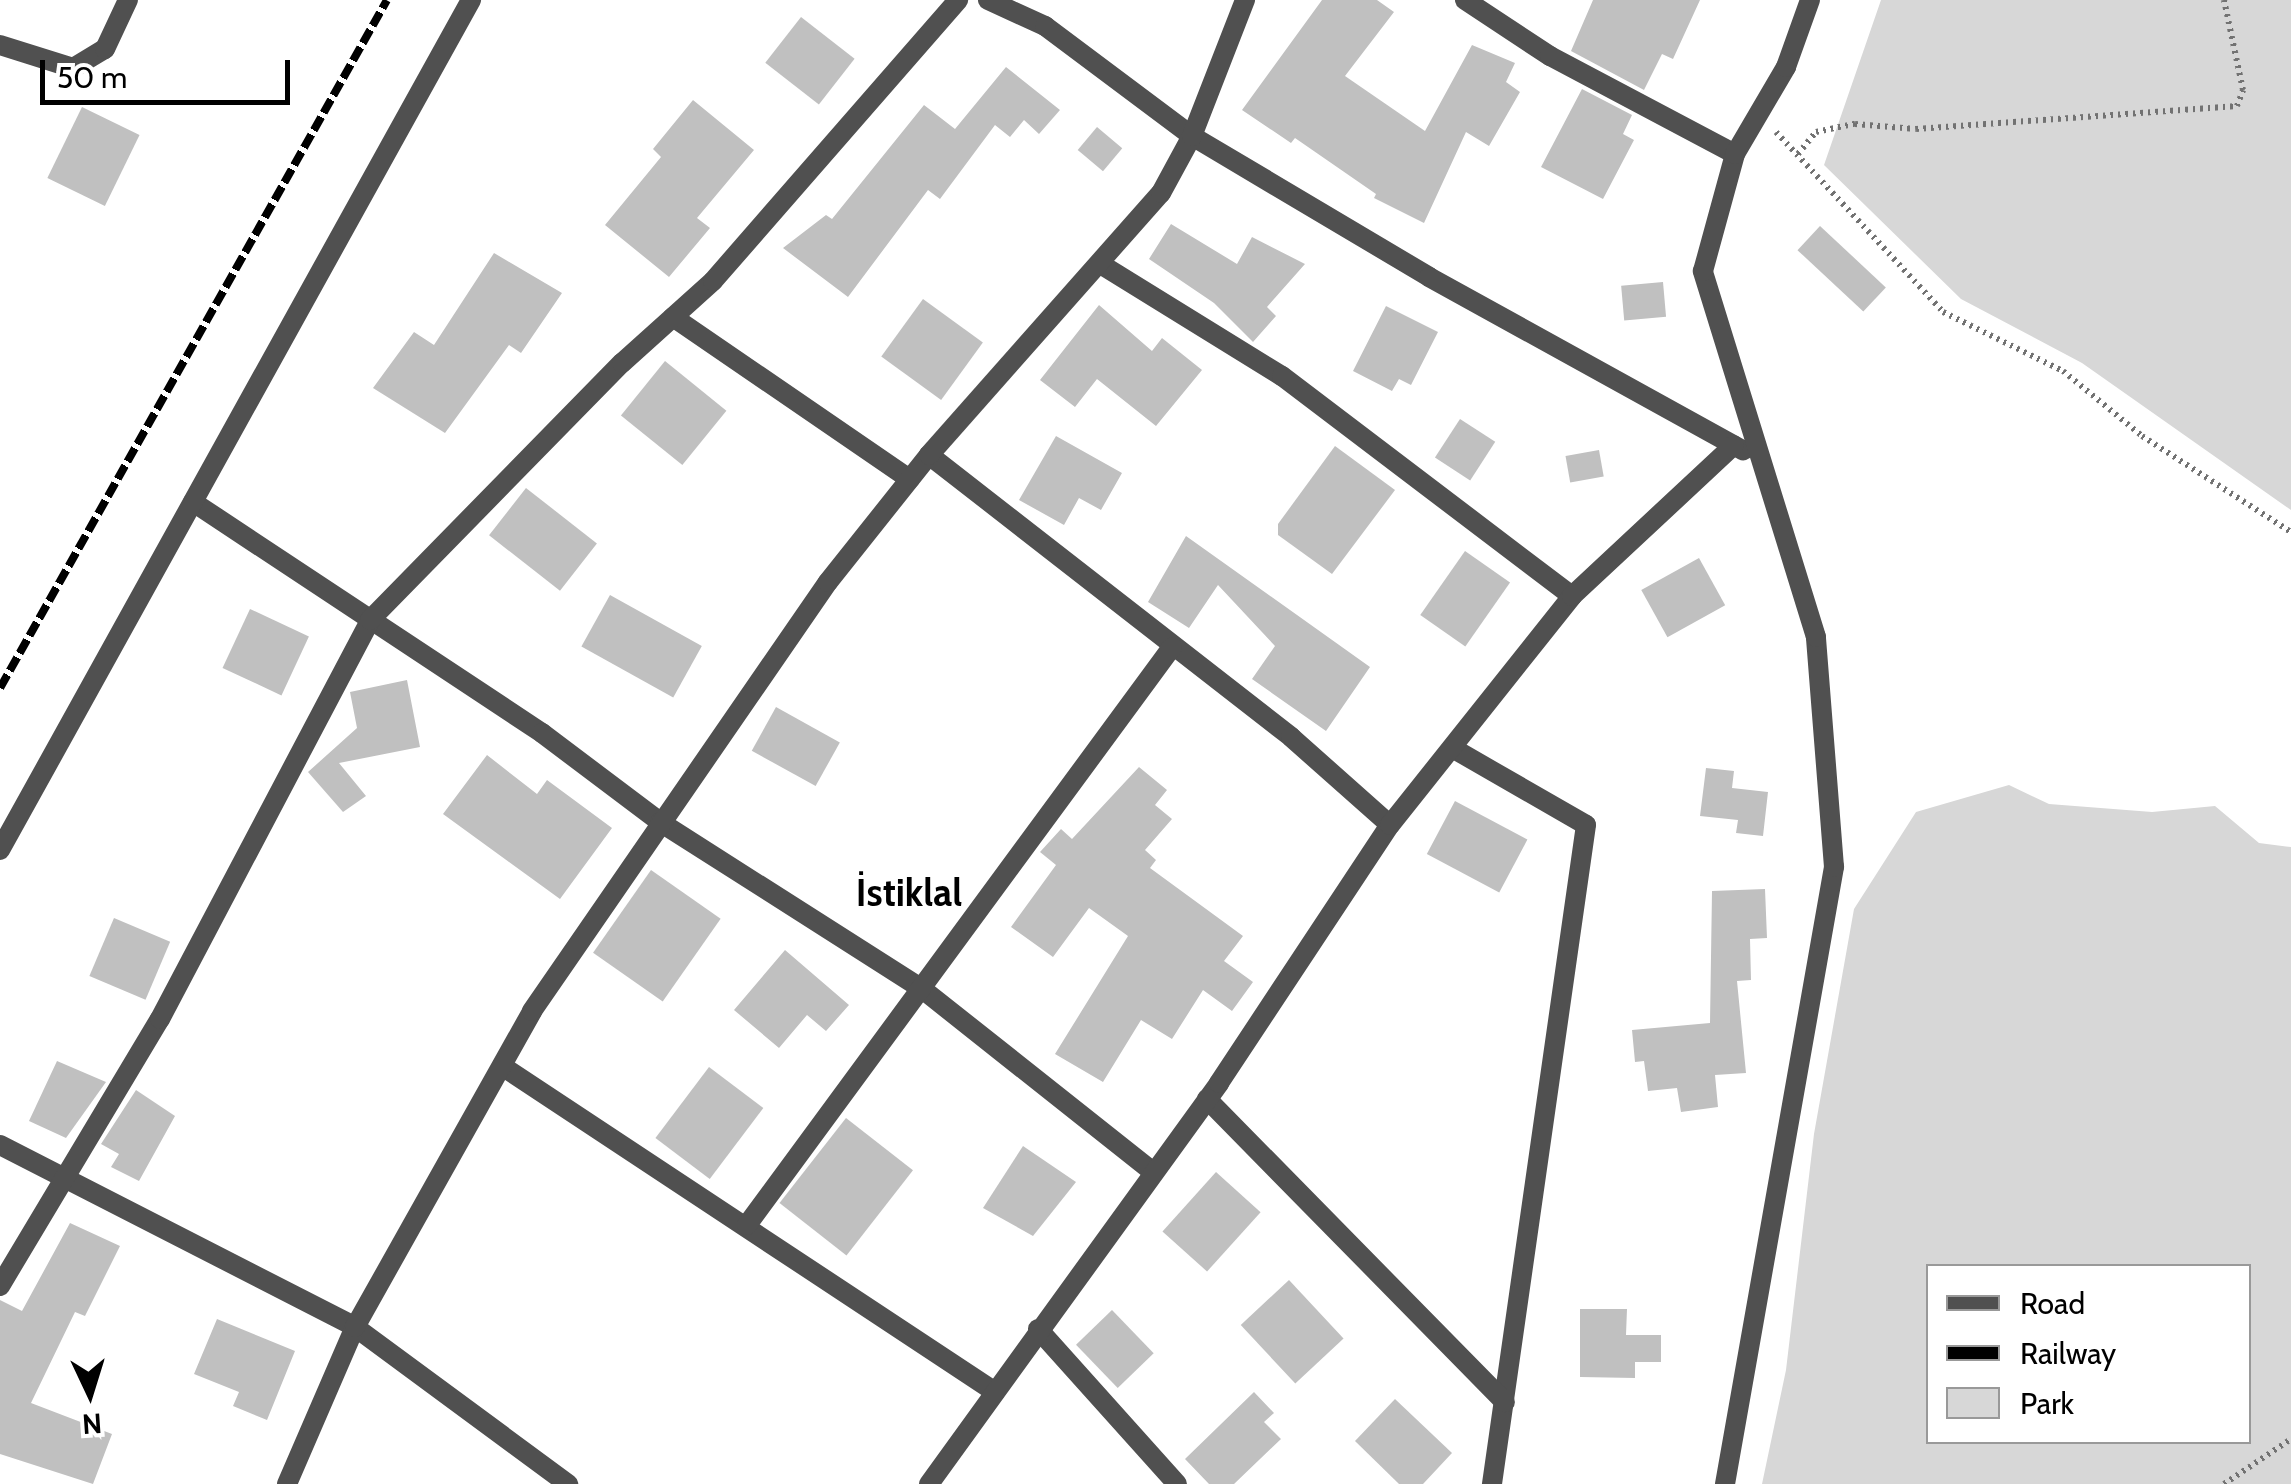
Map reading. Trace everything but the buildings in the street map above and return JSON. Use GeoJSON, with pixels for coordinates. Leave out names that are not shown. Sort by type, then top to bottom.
{"type":"FeatureCollection","features":[{"type":"Feature","properties":{"kind":"street"},"geometry":{"type":"LineString","coordinates":[[0,45],[73,68],[105,48],[128,0]]}},
{"type":"Feature","properties":{"kind":"street"},"geometry":{"type":"LineString","coordinates":[[0,850],[472,0]]}},
{"type":"Feature","properties":{"kind":"street"},"geometry":{"type":"LineString","coordinates":[[0,1286],[60,1177],[160,1019],[370,620],[673,317],[713,282],[958,0]]}},
{"type":"Feature","properties":{"kind":"street"},"geometry":{"type":"LineString","coordinates":[[988,0],[1045,26],[1192,136],[1428,277],[1763,461]]}},
{"type":"Feature","properties":{"kind":"street"},"geometry":{"type":"LineString","coordinates":[[1465,0],[1550,56],[1734,154]]}},
{"type":"Feature","properties":{"kind":"street"},"geometry":{"type":"LineString","coordinates":[[1725,1484],[1834,867],[1816,637],[1703,271],[1734,154],[1786,67],[1810,0]]}},
{"type":"Feature","properties":{"kind":"street"},"geometry":{"type":"LineString","coordinates":[[287,1484],[355,1327],[532,1011],[828,582],[930,454],[1102,265],[1161,192],[1192,136],[1249,2]]}},
{"type":"Feature","properties":{"kind":"street"},"geometry":{"type":"LineString","coordinates":[[1102,265],[1282,376],[1572,596]]}},
{"type":"Feature","properties":{"kind":"street"},"geometry":{"type":"LineString","coordinates":[[673,317],[910,479]]}},
{"type":"Feature","properties":{"kind":"street"},"geometry":{"type":"LineString","coordinates":[[929,1484],[1207,1099],[1390,825],[1572,596],[1734,445]]}},
{"type":"Feature","properties":{"kind":"street"},"geometry":{"type":"LineString","coordinates":[[930,454],[1172,647],[1292,737],[1390,825]]}},
{"type":"Feature","properties":{"kind":"street"},"geometry":{"type":"LineString","coordinates":[[193,502],[542,734],[660,822],[921,988],[1153,1172]]}},
{"type":"Feature","properties":{"kind":"street"},"geometry":{"type":"LineString","coordinates":[[746,1225],[1172,647]]}},
{"type":"Feature","properties":{"kind":"street"},"geometry":{"type":"LineString","coordinates":[[1454,749],[1586,825],[1492,1484]]}},
{"type":"Feature","properties":{"kind":"street"},"geometry":{"type":"LineString","coordinates":[[502,1066],[995,1392]]}},
{"type":"Feature","properties":{"kind":"street"},"geometry":{"type":"LineString","coordinates":[[1207,1099],[1505,1402]]}},
{"type":"Feature","properties":{"kind":"street"},"geometry":{"type":"LineString","coordinates":[[0,1145],[355,1327],[568,1484]]}},
{"type":"Feature","properties":{"kind":"street"},"geometry":{"type":"LineString","coordinates":[[1038,1329],[1177,1484]]}},
{"type":"Feature","properties":{"kind":"path"},"geometry":{"type":"LineString","coordinates":[[1798,154],[1816,132],[1855,124],[1916,129],[2238,106],[2243,90],[2224,0]]}},
{"type":"Feature","properties":{"kind":"path"},"geometry":{"type":"LineString","coordinates":[[1758,114],[1943,312],[2064,371],[2142,436],[2291,532]]}},
{"type":"Feature","properties":{"kind":"path"},"geometry":{"type":"LineString","coordinates":[[2224,1484],[2291,1439]]}},
{"type":"Feature","properties":{"kind":"green space"},"geometry":{"type":"Polygon","coordinates":[[[1881,0],[2291,0],[2291,510],[2082,363],[1961,299],[1824,165],[1881,0]]]}},
{"type":"Feature","properties":{"kind":"green space"},"geometry":{"type":"Polygon","coordinates":[[[2009,785],[2049,804],[2152,812],[2215,806],[2259,843],[2291,847],[2291,1484],[1762,1484],[1786,1370],[1814,1134],[1854,909],[1916,812],[2009,785]]]}},
{"type":"Feature","properties":{"kind":"railway"},"geometry":{"type":"LineString","coordinates":[[0,688],[387,0]]}},
{"type":"Feature","properties":{"kind":"district","name":"İstiklal"},"geometry":{"type":"Point","coordinates":[909,893]}}]}
